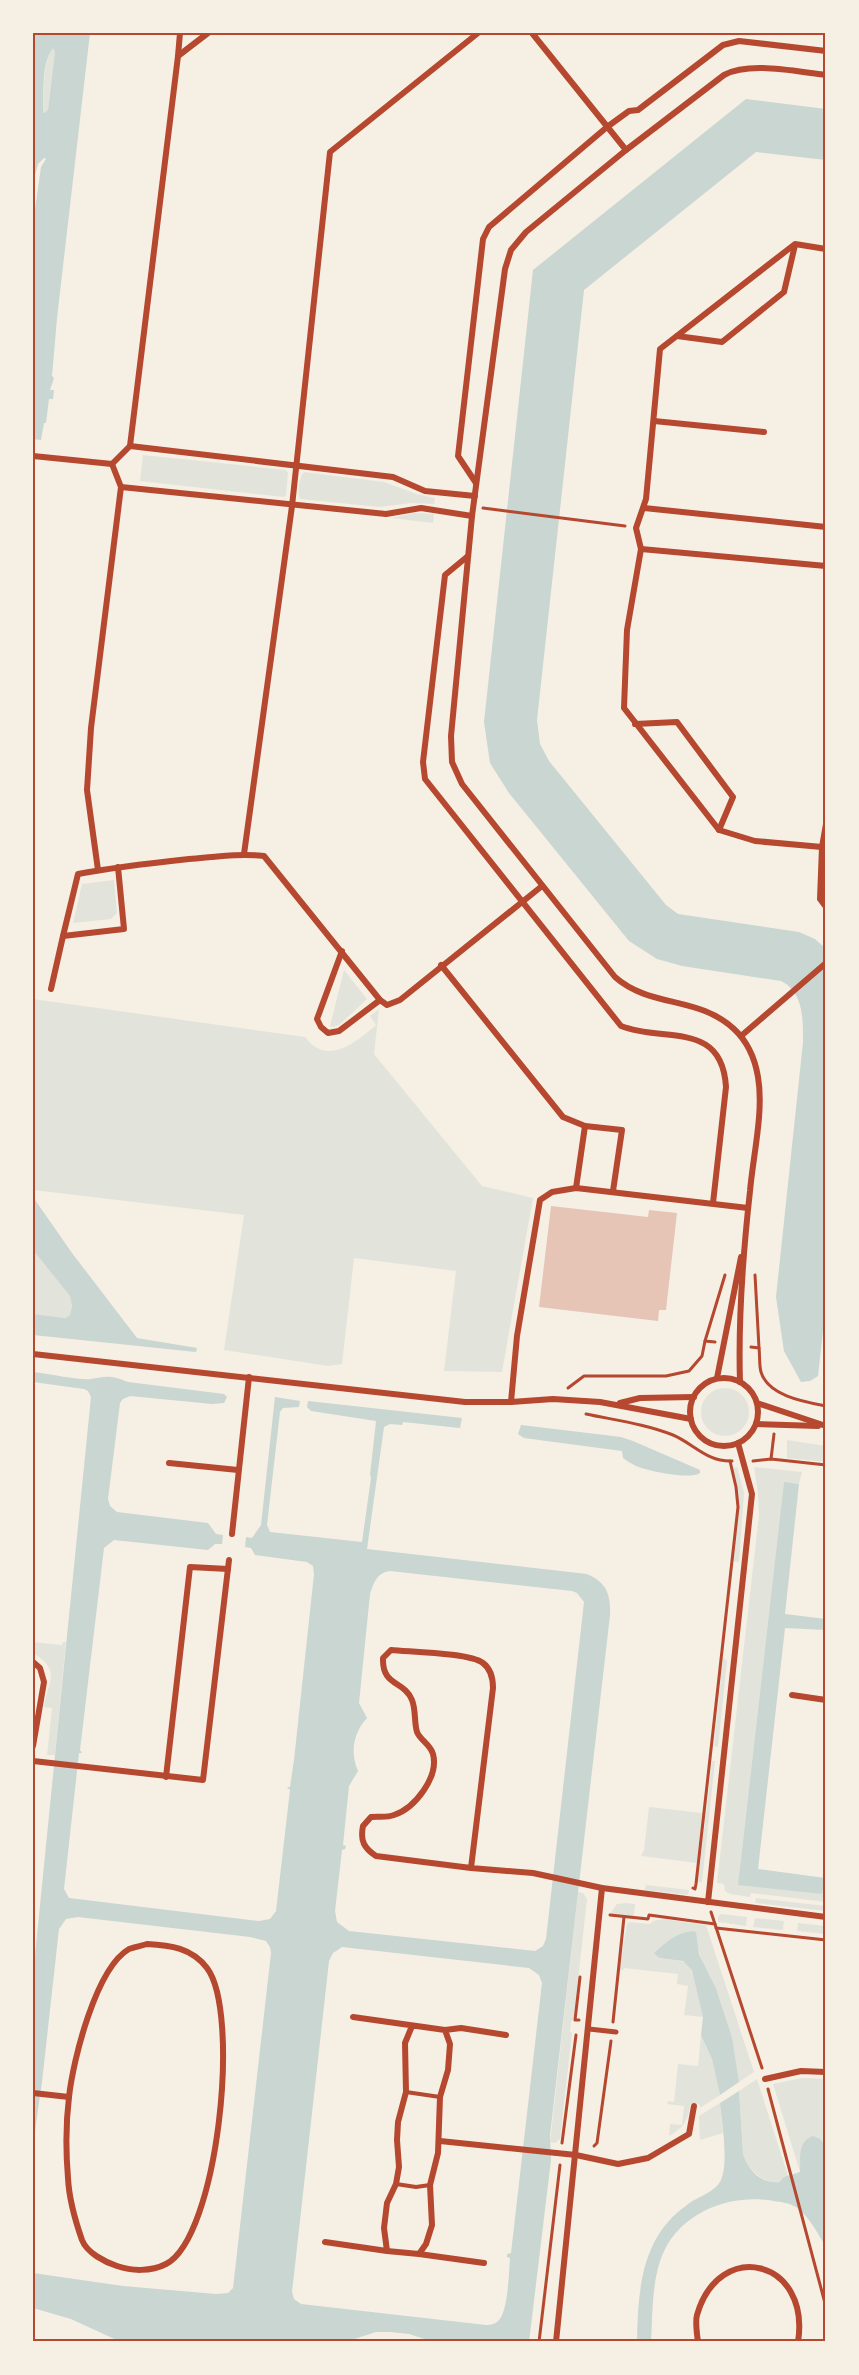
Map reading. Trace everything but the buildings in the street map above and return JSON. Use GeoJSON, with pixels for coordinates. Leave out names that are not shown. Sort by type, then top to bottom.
{"type":"FeatureCollection","features":[{"type":"Feature","properties":{"kind":"street"},"geometry":{"type":"LineString","coordinates":[[112,464],[130,446],[180,33]]}},
{"type":"Feature","properties":{"kind":"street"},"geometry":{"type":"LineString","coordinates":[[178,56],[208,33]]}},
{"type":"Feature","properties":{"kind":"street"},"geometry":{"type":"LineString","coordinates":[[244,854],[292,506],[330,152],[478,33]]}},
{"type":"Feature","properties":{"kind":"street"},"geometry":{"type":"LineString","coordinates":[[531,33],[626,150]]}},
{"type":"Feature","properties":{"kind":"street"},"geometry":{"type":"LineString","coordinates":[[476,483],[459,456],[485,233],[607,127],[628,111],[638,110],[718,48],[739,41],[826,51]]}},
{"type":"Feature","properties":{"kind":"street"},"geometry":{"type":"LineString","coordinates":[[740,1382],[739,1354],[745,1235],[759,1103],[759,1086],[752,1056],[741,1036],[727,1023],[701,1008],[641,994],[621,982],[462,784],[452,762],[451,736],[473,507],[508,257],[520,237],[626,150],[729,72],[754,69],[826,75]]}},
{"type":"Feature","properties":{"kind":"street"},"geometry":{"type":"LineString","coordinates":[[677,336],[722,342],[784,292],[795,244]]}},
{"type":"Feature","properties":{"kind":"street"},"geometry":{"type":"LineString","coordinates":[[822,847],[755,841],[719,830],[635,724],[624,708],[624,697],[627,630],[641,549],[636,528],[644,508],[660,349],[795,244],[826,249]]}},
{"type":"Feature","properties":{"kind":"street"},"geometry":{"type":"LineString","coordinates":[[654,421],[764,432]]}},
{"type":"Feature","properties":{"kind":"street"},"geometry":{"type":"LineString","coordinates":[[130,446],[393,477],[425,491],[475,496]]}},
{"type":"Feature","properties":{"kind":"street"},"geometry":{"type":"LineString","coordinates":[[37,457],[112,464]]}},
{"type":"Feature","properties":{"kind":"street"},"geometry":{"type":"LineString","coordinates":[[98,870],[87,790],[91,728],[121,487],[112,464]]}},
{"type":"Feature","properties":{"kind":"street"},"geometry":{"type":"LineString","coordinates":[[121,487],[386,514],[421,508],[472,516]]}},
{"type":"Feature","properties":{"kind":"street"},"geometry":{"type":"LineString","coordinates":[[644,508],[826,527]]}},
{"type":"Feature","properties":{"kind":"street"},"geometry":{"type":"LineString","coordinates":[[641,549],[826,566]]}},
{"type":"Feature","properties":{"kind":"street"},"geometry":{"type":"LineString","coordinates":[[468,556],[445,575],[423,771],[429,784],[621,1026],[695,1039],[707,1045],[717,1057],[724,1072],[726,1087],[713,1203]]}},
{"type":"Feature","properties":{"kind":"street"},"geometry":{"type":"LineString","coordinates":[[635,724],[677,722],[733,797],[719,830]]}},
{"type":"Feature","properties":{"kind":"street"},"geometry":{"type":"LineString","coordinates":[[826,824],[822,847],[820,899],[826,907]]}},
{"type":"Feature","properties":{"kind":"street"},"geometry":{"type":"LineString","coordinates":[[51,988],[78,874],[117,867],[244,854],[264,856],[380,1000],[387,1005],[393,1004],[542,886]]}},
{"type":"Feature","properties":{"kind":"street"},"geometry":{"type":"LineString","coordinates":[[63,936],[124,929],[117,867]]}},
{"type":"Feature","properties":{"kind":"street"},"geometry":{"type":"LineString","coordinates":[[342,951],[317,1019],[321,1027],[328,1033],[339,1031],[380,1000]]}},
{"type":"Feature","properties":{"kind":"street"},"geometry":{"type":"LineString","coordinates":[[741,1036],[826,963]]}},
{"type":"Feature","properties":{"kind":"street"},"geometry":{"type":"LineString","coordinates":[[441,965],[563,1117],[585,1126],[622,1130],[613,1191]]}},
{"type":"Feature","properties":{"kind":"street"},"geometry":{"type":"LineString","coordinates":[[576,1188],[585,1126]]}},
{"type":"Feature","properties":{"kind":"street"},"geometry":{"type":"LineString","coordinates":[[511,1402],[517,1336],[540,1200],[552,1192],[576,1188],[748,1208]]}},
{"type":"Feature","properties":{"kind":"street"},"geometry":{"type":"LineString","coordinates":[[717,1378],[745,1235]]}},
{"type":"Feature","properties":{"kind":"street"},"geometry":{"type":"LineString","coordinates":[[33,1354],[465,1402],[553,1399],[618,1404],[691,1419]]}},
{"type":"Feature","properties":{"kind":"street"},"geometry":{"type":"LineString","coordinates":[[232,1534],[249,1377]]}},
{"type":"Feature","properties":{"kind":"street"},"geometry":{"type":"LineString","coordinates":[[717,1378],[728,1378],[740,1382],[751,1390],[757,1403],[756,1424],[746,1439],[738,1443],[726,1446],[704,1439],[696,1430],[691,1419],[690,1408],[694,1397],[707,1382],[717,1378]]}},
{"type":"Feature","properties":{"kind":"street"},"geometry":{"type":"LineString","coordinates":[[618,1404],[640,1398],[694,1397]]}},
{"type":"Feature","properties":{"kind":"street"},"geometry":{"type":"LineString","coordinates":[[756,1424],[826,1426],[757,1403]]}},
{"type":"Feature","properties":{"kind":"street"},"geometry":{"type":"LineString","coordinates":[[708,1902],[752,1494],[738,1443]]}},
{"type":"Feature","properties":{"kind":"street"},"geometry":{"type":"LineString","coordinates":[[169,1463],[238,1470]]}},
{"type":"Feature","properties":{"kind":"street"},"geometry":{"type":"LineString","coordinates":[[33,1761],[203,1780],[229,1560]]}},
{"type":"Feature","properties":{"kind":"street"},"geometry":{"type":"LineString","coordinates":[[166,1777],[190,1567],[228,1569]]}},
{"type":"Feature","properties":{"kind":"street"},"geometry":{"type":"LineString","coordinates":[[471,1868],[494,1688],[493,1678],[485,1664],[468,1657],[391,1650],[383,1658],[384,1671],[389,1680],[403,1688],[412,1701],[418,1735],[430,1747],[434,1765],[428,1781],[414,1803],[393,1816],[371,1817],[366,1821],[363,1826],[362,1842],[376,1856],[471,1868],[533,1873],[602,1888],[826,1917]]}},
{"type":"Feature","properties":{"kind":"street"},"geometry":{"type":"LineString","coordinates":[[33,1662],[40,1668],[44,1682],[33,1746]]}},
{"type":"Feature","properties":{"kind":"street"},"geometry":{"type":"LineString","coordinates":[[792,1695],[826,1700]]}},
{"type":"Feature","properties":{"kind":"street"},"geometry":{"type":"LineString","coordinates":[[556,2342],[602,1888]]}},
{"type":"Feature","properties":{"kind":"street"},"geometry":{"type":"LineString","coordinates":[[147,1944],[167,1945],[191,1952],[208,1969],[217,1994],[223,2060],[222,2114],[206,2190],[193,2227],[183,2247],[166,2264],[147,2269],[127,2270],[102,2260],[83,2244],[73,2213],[68,2180],[69,2097],[86,2021],[99,1989],[115,1961],[129,1949],[147,1944]]}},
{"type":"Feature","properties":{"kind":"street"},"geometry":{"type":"LineString","coordinates":[[353,2017],[445,2030],[461,2028],[506,2035]]}},
{"type":"Feature","properties":{"kind":"street"},"geometry":{"type":"LineString","coordinates":[[387,2251],[384,2228],[387,2203],[396,2184],[399,2167],[398,2122],[406,2092],[405,2043],[412,2026]]}},
{"type":"Feature","properties":{"kind":"street"},"geometry":{"type":"LineString","coordinates":[[589,2029],[616,2032]]}},
{"type":"Feature","properties":{"kind":"street"},"geometry":{"type":"LineString","coordinates":[[419,2254],[426,2244],[432,2225],[430,2185],[440,2141],[440,2097],[448,2070],[450,2044],[445,2030]]}},
{"type":"Feature","properties":{"kind":"street"},"geometry":{"type":"LineString","coordinates":[[765,2079],[801,2071],[826,2072]]}},
{"type":"Feature","properties":{"kind":"street"},"geometry":{"type":"LineString","coordinates":[[33,2093],[69,2097]]}},
{"type":"Feature","properties":{"kind":"street"},"geometry":{"type":"LineString","coordinates":[[440,2141],[520,2148],[618,2164],[648,2158],[689,2134],[694,2106]]}},
{"type":"Feature","properties":{"kind":"street"},"geometry":{"type":"LineString","coordinates":[[325,2242],[484,2263]]}},
{"type":"Feature","properties":{"kind":"street"},"geometry":{"type":"LineString","coordinates":[[698,2342],[697,2316],[710,2287],[733,2270],[754,2266],[778,2276],[792,2292],[800,2322],[798,2342]]}},
{"type":"Feature","properties":{"kind":"lane"},"geometry":{"type":"LineString","coordinates":[[406,2092],[440,2097]]}},
{"type":"Feature","properties":{"kind":"lane"},"geometry":{"type":"LineString","coordinates":[[396,2184],[416,2187],[430,2185]]}},
{"type":"Feature","properties":{"kind":"path"},"geometry":{"type":"LineString","coordinates":[[473,507],[636,528]]}},
{"type":"Feature","properties":{"kind":"path"},"geometry":{"type":"LineString","coordinates":[[553,1399],[584,1376],[666,1376],[689,1371],[702,1356],[727,1268]]}},
{"type":"Feature","properties":{"kind":"path"},"geometry":{"type":"LineString","coordinates":[[754,1270],[761,1371],[771,1387],[799,1400],[826,1406]]}},
{"type":"Feature","properties":{"kind":"path"},"geometry":{"type":"LineString","coordinates":[[705,1341],[717,1342]]}},
{"type":"Feature","properties":{"kind":"path"},"geometry":{"type":"LineString","coordinates":[[749,1347],[759,1348]]}},
{"type":"Feature","properties":{"kind":"path"},"geometry":{"type":"LineString","coordinates":[[666,1376],[666,1384]]}},
{"type":"Feature","properties":{"kind":"path"},"geometry":{"type":"LineString","coordinates":[[583,1413],[660,1431],[675,1436],[711,1459],[730,1461],[738,1507],[695,1889]]}},
{"type":"Feature","properties":{"kind":"path"},"geometry":{"type":"LineString","coordinates":[[771,1459],[774,1432]]}},
{"type":"Feature","properties":{"kind":"path"},"geometry":{"type":"LineString","coordinates":[[758,1460],[771,1459],[826,1465]]}},
{"type":"Feature","properties":{"kind":"path"},"geometry":{"type":"LineString","coordinates":[[599,1914],[648,1919],[649,1915],[826,1940]]}},
{"type":"Feature","properties":{"kind":"path"},"geometry":{"type":"LineString","coordinates":[[712,1915],[765,2079],[826,2307]]}},
{"type":"Feature","properties":{"kind":"shaded area"},"geometry":{"type":"Polygon","coordinates":[[[33,33],[90,33],[57,318],[52,376],[54,378],[50,390],[54,390],[53,399],[49,399],[41,440],[33,439],[33,223],[41,167],[46,159],[44,158],[38,164],[33,182],[33,33]],[[53,48],[45,70],[44,113],[48,110],[55,52],[53,48]]]}},
{"type":"Feature","properties":{"kind":"shaded area"},"geometry":{"type":"Polygon","coordinates":[[[53,47],[55,52],[48,110],[45,113],[43,112],[44,79],[49,54],[53,47]]]}},
{"type":"Feature","properties":{"kind":"shaded area"},"geometry":{"type":"Polygon","coordinates":[[[746,99],[826,109],[826,160],[756,152],[584,290],[537,720],[540,744],[549,761],[666,905],[678,914],[799,932],[815,939],[826,949],[826,1304],[818,1376],[810,1381],[801,1382],[784,1351],[776,1297],[803,1042],[801,1007],[798,999],[789,986],[781,981],[682,966],[657,959],[629,941],[509,793],[490,763],[484,722],[533,270],[746,99]]]}},
{"type":"Feature","properties":{"kind":"shaded area"},"geometry":{"type":"Polygon","coordinates":[[[143,455],[286,470],[288,473],[286,495],[284,497],[140,481],[143,455]]]}},
{"type":"Feature","properties":{"kind":"shaded area"},"geometry":{"type":"Polygon","coordinates":[[[304,472],[384,482],[435,498],[434,504],[412,503],[379,507],[300,499],[299,485],[304,472]]]}},
{"type":"Feature","properties":{"kind":"shaded area"},"geometry":{"type":"Polygon","coordinates":[[[414,513],[434,514],[433,523],[391,518],[414,513]]]}},
{"type":"Feature","properties":{"kind":"shaded area"},"geometry":{"type":"Polygon","coordinates":[[[114,880],[117,913],[111,919],[73,923],[82,884],[114,880]]]}},
{"type":"Feature","properties":{"kind":"shaded area"},"geometry":{"type":"Polygon","coordinates":[[[344,970],[367,999],[339,1025],[332,1027],[330,1026],[344,970]]]}},
{"type":"Feature","properties":{"kind":"shaded area"},"geometry":{"type":"Polygon","coordinates":[[[33,999],[305,1037],[314,1046],[332,1051],[351,1044],[376,1025],[370,1016],[379,1009],[374,1054],[482,1186],[533,1198],[502,1372],[444,1371],[456,1271],[354,1258],[342,1364],[328,1366],[224,1350],[244,1215],[33,1190],[33,999]]]}},
{"type":"Feature","properties":{"kind":"shaded area"},"geometry":{"type":"Polygon","coordinates":[[[33,1197],[72,1253],[137,1338],[197,1348],[196,1352],[33,1335],[33,1314],[65,1318],[70,1315],[72,1306],[70,1296],[33,1250],[33,1197]]]}},
{"type":"Feature","properties":{"kind":"shaded area"},"geometry":{"type":"Polygon","coordinates":[[[33,1250],[70,1296],[72,1306],[70,1315],[65,1318],[33,1314],[33,1250]]]}},
{"type":"Feature","properties":{"kind":"shaded area"},"geometry":{"type":"Polygon","coordinates":[[[33,1372],[87,1379],[110,1377],[128,1382],[224,1394],[227,1397],[224,1403],[212,1404],[130,1396],[120,1403],[108,1499],[110,1506],[117,1512],[208,1523],[216,1534],[223,1535],[222,1544],[215,1544],[208,1550],[114,1540],[104,1548],[80,1750],[82,1753],[79,1753],[64,1889],[69,1898],[259,1921],[270,1919],[276,1911],[290,1790],[287,1787],[290,1787],[294,1760],[314,1574],[313,1566],[307,1562],[255,1555],[251,1548],[245,1547],[246,1537],[252,1538],[261,1525],[275,1397],[300,1401],[299,1407],[283,1408],[280,1412],[267,1525],[270,1532],[362,1542],[376,1421],[311,1411],[307,1407],[308,1401],[462,1418],[460,1428],[403,1422],[402,1425],[390,1424],[384,1427],[367,1549],[587,1574],[599,1581],[606,1590],[610,1601],[610,1615],[550,2135],[551,2160],[529,2342],[434,2342],[409,2334],[376,2332],[345,2342],[121,2342],[71,2319],[33,2308],[33,2273],[123,2286],[216,2294],[228,2293],[233,2288],[271,1953],[266,1941],[250,1937],[78,1917],[66,1919],[59,1929],[33,2145],[33,1975],[91,1397],[84,1389],[33,1382],[33,1372]],[[390,1571],[379,1576],[370,1594],[359,1703],[367,1718],[354,1743],[354,1757],[358,1771],[349,1786],[343,1845],[346,1846],[342,1850],[335,1911],[337,1922],[349,1931],[535,1951],[543,1946],[546,1939],[584,1602],[577,1593],[572,1591],[390,1571]],[[342,1947],[333,1953],[329,1961],[292,2292],[294,2299],[301,2304],[486,2325],[495,2323],[502,2315],[508,2291],[510,2258],[507,2254],[511,2253],[542,1983],[539,1975],[529,1968],[342,1947]]]}},
{"type":"Feature","properties":{"kind":"shaded area"},"geometry":{"type":"Polygon","coordinates":[[[720,1388],[730,1388],[742,1395],[749,1407],[749,1417],[742,1429],[730,1436],[720,1436],[705,1425],[701,1417],[701,1407],[712,1392],[720,1388]]]}},
{"type":"Feature","properties":{"kind":"shaded area"},"geometry":{"type":"Polygon","coordinates":[[[521,1425],[621,1437],[700,1470],[700,1473],[687,1476],[659,1472],[636,1466],[623,1458],[622,1451],[524,1438],[518,1434],[521,1425]]]}},
{"type":"Feature","properties":{"kind":"shaded area"},"geometry":{"type":"Polygon","coordinates":[[[787,1440],[826,1446],[826,1462],[787,1458],[787,1440]]]}},
{"type":"Feature","properties":{"kind":"shaded area"},"geometry":{"type":"Polygon","coordinates":[[[737,1467],[744,1493],[739,1562],[733,1561],[739,1504],[733,1468],[737,1467]]]}},
{"type":"Feature","properties":{"kind":"shaded area"},"geometry":{"type":"Polygon","coordinates":[[[754,1467],[802,1472],[799,1484],[784,1483],[739,1876],[822,1894],[826,1878],[826,1902],[751,1893],[750,1897],[730,1894],[725,1891],[724,1884],[717,1883],[759,1515],[754,1467]]]}},
{"type":"Feature","properties":{"kind":"shaded area"},"geometry":{"type":"Polygon","coordinates":[[[784,1482],[799,1484],[785,1614],[826,1619],[826,1630],[785,1628],[758,1869],[825,1878],[822,1894],[738,1885],[784,1482]]]}},
{"type":"Feature","properties":{"kind":"shaded area"},"geometry":{"type":"Polygon","coordinates":[[[33,1642],[62,1645],[66,1642],[55,1755],[47,1755],[52,1708],[44,1707],[50,1684],[50,1672],[48,1666],[33,1653],[33,1642]]]}},
{"type":"Feature","properties":{"kind":"shaded area"},"geometry":{"type":"Polygon","coordinates":[[[723,1657],[727,1661],[718,1747],[714,1746],[723,1657]]]}},
{"type":"Feature","properties":{"kind":"shaded area"},"geometry":{"type":"Polygon","coordinates":[[[712,1761],[715,1761],[702,1882],[698,1882],[712,1761]]]}},
{"type":"Feature","properties":{"kind":"shaded area"},"geometry":{"type":"Polygon","coordinates":[[[649,1807],[702,1813],[697,1863],[641,1856],[644,1850],[649,1807]]]}},
{"type":"Feature","properties":{"kind":"shaded area"},"geometry":{"type":"Polygon","coordinates":[[[646,1885],[689,1890],[688,1895],[645,1890],[646,1885]]]}},
{"type":"Feature","properties":{"kind":"shaded area"},"geometry":{"type":"Polygon","coordinates":[[[578,1892],[583,1893],[587,1899],[575,2007],[571,2021],[570,2032],[572,2033],[560,2139],[555,2143],[550,2142],[578,1892]]]}},
{"type":"Feature","properties":{"kind":"shaded area"},"geometry":{"type":"Polygon","coordinates":[[[756,1898],[826,1906],[826,1911],[755,1903],[756,1898]]]}},
{"type":"Feature","properties":{"kind":"shaded area"},"geometry":{"type":"Polygon","coordinates":[[[617,1904],[635,1904],[634,1916],[610,1914],[617,1904]]]}},
{"type":"Feature","properties":{"kind":"shaded area"},"geometry":{"type":"Polygon","coordinates":[[[721,1914],[747,1917],[746,1926],[718,1922],[721,1914]]]}},
{"type":"Feature","properties":{"kind":"shaded area"},"geometry":{"type":"Polygon","coordinates":[[[755,1918],[784,1921],[783,1930],[753,1927],[755,1918]]]}},
{"type":"Feature","properties":{"kind":"shaded area"},"geometry":{"type":"Polygon","coordinates":[[[663,1919],[706,1925],[754,2072],[739,2082],[724,2014],[714,1984],[699,1952],[697,1939],[657,1955],[658,1958],[676,1960],[690,1967],[698,1988],[703,2017],[684,2015],[688,1986],[677,1984],[678,1974],[624,1968],[619,1970],[627,1924],[630,1922],[650,1924],[663,1919]]]}},
{"type":"Feature","properties":{"kind":"shaded area"},"geometry":{"type":"Polygon","coordinates":[[[798,1923],[826,1926],[826,1934],[797,1931],[798,1923]]]}},
{"type":"Feature","properties":{"kind":"shaded area"},"geometry":{"type":"Polygon","coordinates":[[[692,1931],[696,1932],[699,1954],[716,1988],[732,2038],[739,2082],[720,2095],[712,2059],[701,2035],[703,2017],[692,1970],[683,1961],[659,1958],[654,1953],[675,1937],[692,1931]]]}},
{"type":"Feature","properties":{"kind":"shaded area"},"geometry":{"type":"Polygon","coordinates":[[[701,2035],[712,2059],[720,2095],[700,2108],[699,2104],[690,2105],[684,2124],[669,2136],[670,2124],[682,2125],[684,2106],[667,2104],[668,2101],[674,2102],[678,2064],[698,2066],[701,2035]]]}},
{"type":"Feature","properties":{"kind":"shaded area"},"geometry":{"type":"Polygon","coordinates":[[[802,2078],[826,2079],[826,2146],[820,2139],[800,2172],[773,2084],[802,2078]]]}},
{"type":"Feature","properties":{"kind":"shaded area"},"geometry":{"type":"Polygon","coordinates":[[[757,2079],[788,2176],[776,2183],[755,2173],[743,2154],[739,2091],[757,2079]]]}},
{"type":"Feature","properties":{"kind":"shaded area"},"geometry":{"type":"Polygon","coordinates":[[[739,2091],[743,2154],[756,2175],[766,2181],[779,2182],[784,2177],[800,2172],[800,2156],[804,2142],[813,2136],[820,2139],[826,2146],[826,2247],[805,2215],[796,2207],[788,2204],[745,2199],[717,2205],[704,2211],[680,2228],[664,2250],[654,2289],[651,2342],[637,2342],[641,2284],[651,2249],[672,2218],[720,2182],[724,2170],[725,2151],[720,2103],[739,2091]]]}},
{"type":"Feature","properties":{"kind":"shaded area"},"geometry":{"type":"Polygon","coordinates":[[[720,2103],[723,2133],[700,2140],[699,2116],[720,2103]]]}}]}
